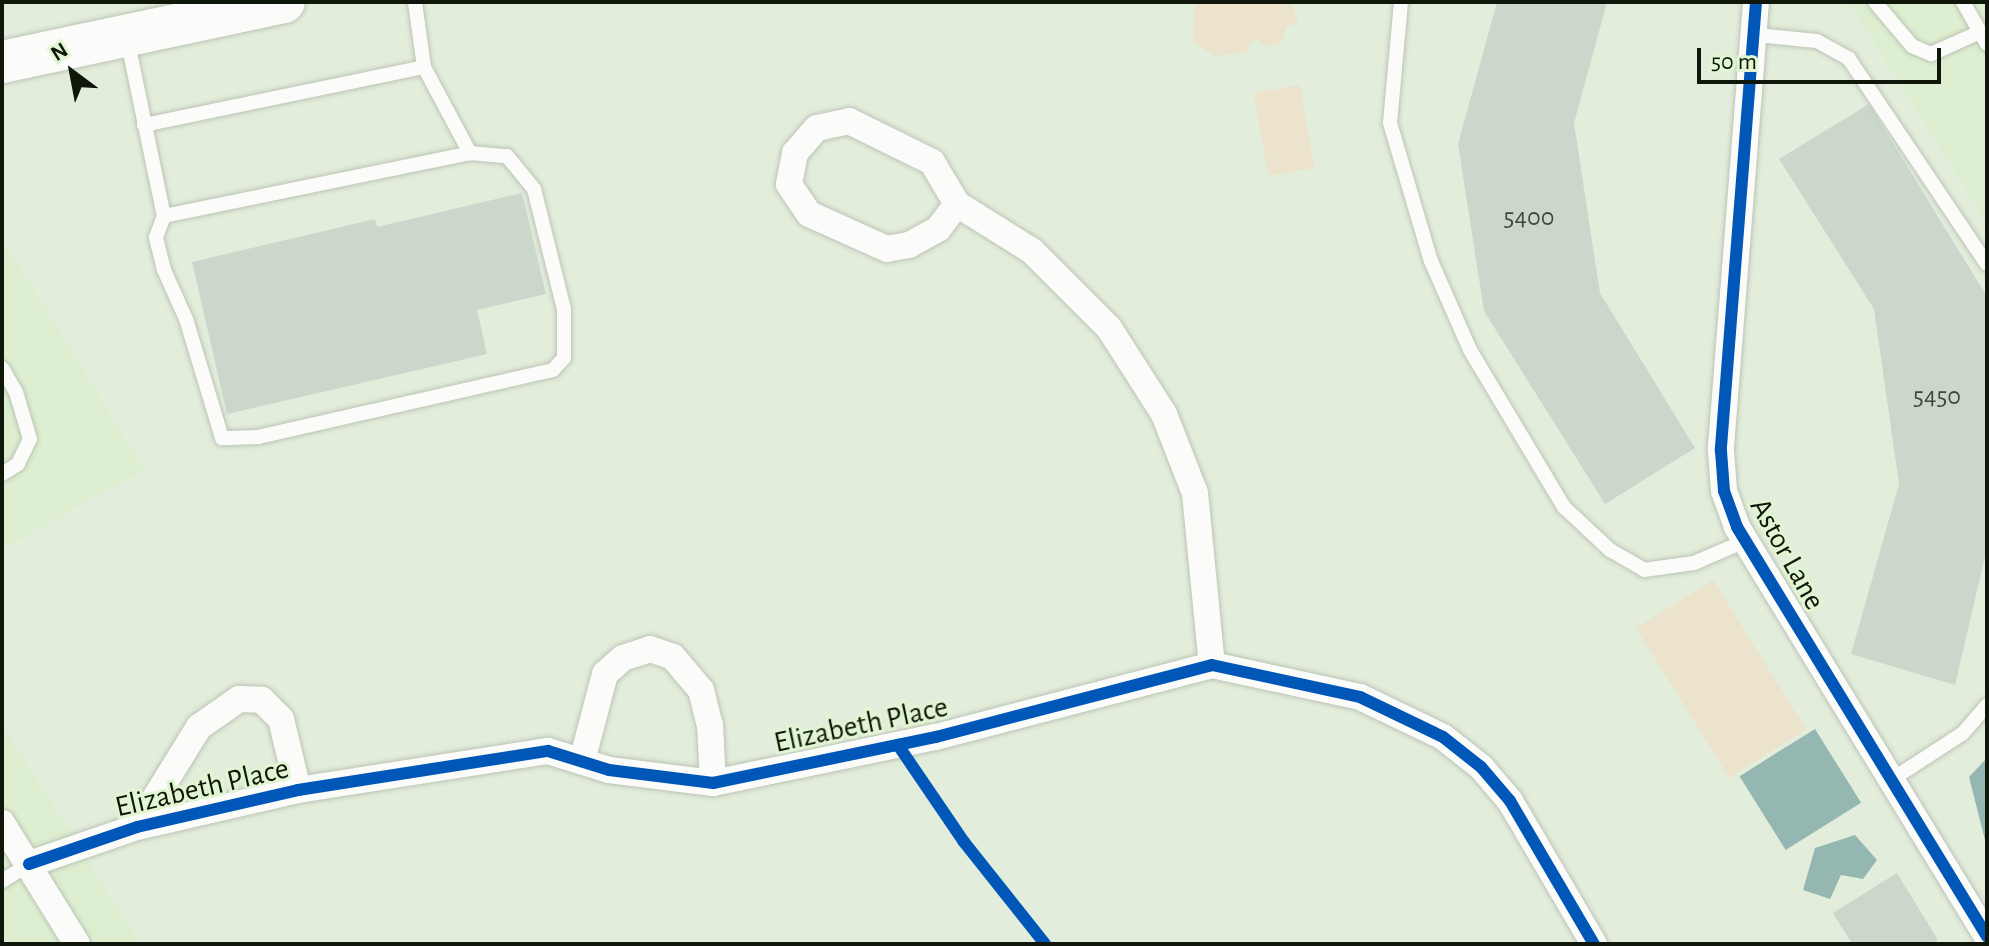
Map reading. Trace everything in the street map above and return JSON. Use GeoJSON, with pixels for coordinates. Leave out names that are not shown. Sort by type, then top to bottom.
{"type":"FeatureCollection","features":[{"type":"Feature","properties":{"kind":"main road"},"geometry":{"type":"LineString","coordinates":[[2,62],[283,2]]}},
{"type":"Feature","properties":{"kind":"street","name":"Astor Lane"},"geometry":{"type":"LineString","coordinates":[[1756,2],[1757,35],[1721,451],[1724,491],[1745,541],[1987,937]]}},
{"type":"Feature","properties":{"kind":"street"},"geometry":{"type":"LineString","coordinates":[[957,204],[938,229],[909,245],[887,249],[809,214],[789,184],[795,153],[817,128],[849,121],[932,162],[957,204],[1032,251],[1109,328],[1164,414],[1195,493],[1212,665]]}},
{"type":"Feature","properties":{"kind":"street"},"geometry":{"type":"LineString","coordinates":[[582,761],[605,674],[623,658],[650,649],[673,657],[701,690],[710,725],[713,783]]}},
{"type":"Feature","properties":{"kind":"street","name":"Elizabeth Place"},"geometry":{"type":"LineString","coordinates":[[29,864],[137,827],[298,790],[548,751],[609,770],[713,783],[936,737],[1212,665],[1360,697],[1443,737],[1481,767],[1510,801],[1594,944]]}},
{"type":"Feature","properties":{"kind":"street"},"geometry":{"type":"LineString","coordinates":[[137,827],[199,727],[239,699],[262,700],[281,719],[298,790]]}},
{"type":"Feature","properties":{"kind":"street"},"geometry":{"type":"LineString","coordinates":[[2,823],[77,944]]}},
{"type":"Feature","properties":{"kind":"lane"},"geometry":{"type":"LineString","coordinates":[[415,2],[424,67],[470,153]]}},
{"type":"Feature","properties":{"kind":"lane"},"geometry":{"type":"LineString","coordinates":[[1401,2],[1390,123],[1431,261],[1470,350],[1564,507],[1610,550],[1644,570],[1694,563],[1745,541]]}},
{"type":"Feature","properties":{"kind":"lane"},"geometry":{"type":"LineString","coordinates":[[1875,2],[1912,46],[1931,54],[1984,38],[1963,2]]}},
{"type":"Feature","properties":{"kind":"lane"},"geometry":{"type":"LineString","coordinates":[[1757,35],[1817,41],[1849,59],[1987,264]]}},
{"type":"Feature","properties":{"kind":"lane"},"geometry":{"type":"LineString","coordinates":[[127,36],[164,216],[156,237],[186,319],[222,438],[259,437],[553,370],[564,358],[564,309],[534,189],[507,156],[470,153],[164,216]]}},
{"type":"Feature","properties":{"kind":"lane"},"geometry":{"type":"LineString","coordinates":[[144,125],[424,67]]}},
{"type":"Feature","properties":{"kind":"lane"},"geometry":{"type":"LineString","coordinates":[[2,368],[16,392],[30,439],[18,464],[2,474]]}},
{"type":"Feature","properties":{"kind":"lane"},"geometry":{"type":"LineString","coordinates":[[1891,780],[1963,733],[1987,705]]}},
{"type":"Feature","properties":{"kind":"lane"},"geometry":{"type":"LineString","coordinates":[[2,881],[29,864]]}},
{"type":"Feature","properties":{"kind":"shaded area"},"geometry":{"type":"Polygon","coordinates":[[[1195,2],[1292,2],[1298,23],[1287,27],[1281,43],[1267,46],[1254,38],[1246,52],[1215,56],[1193,42],[1195,2]]]}},
{"type":"Feature","properties":{"kind":"shaded area"},"geometry":{"type":"Polygon","coordinates":[[[1848,2],[1987,2],[1987,223],[1865,28],[1848,2]]]}},
{"type":"Feature","properties":{"kind":"shaded area"},"geometry":{"type":"Polygon","coordinates":[[[1300,85],[1315,168],[1268,176],[1254,93],[1300,85]]]}},
{"type":"Feature","properties":{"kind":"shaded area"},"geometry":{"type":"Polygon","coordinates":[[[2,238],[144,469],[2,550],[2,238]]]}},
{"type":"Feature","properties":{"kind":"shaded area"},"geometry":{"type":"Polygon","coordinates":[[[1713,580],[1806,729],[1729,777],[1636,628],[1713,580]]]}},
{"type":"Feature","properties":{"kind":"shaded area"},"geometry":{"type":"Polygon","coordinates":[[[2,724],[140,944],[2,944],[2,724]]]}},
{"type":"Feature","properties":{"kind":"water"},"geometry":{"type":"Polygon","coordinates":[[[1815,729],[1861,803],[1786,850],[1740,776],[1815,729]]]}},
{"type":"Feature","properties":{"kind":"water"},"geometry":{"type":"Polygon","coordinates":[[[1987,758],[1987,848],[1969,777],[1987,758]]]}},
{"type":"Feature","properties":{"kind":"water"},"geometry":{"type":"Polygon","coordinates":[[[1855,835],[1877,860],[1863,879],[1841,875],[1830,899],[1803,890],[1815,848],[1855,835]]]}},
{"type":"Feature","properties":{"kind":"building"},"geometry":{"type":"Polygon","coordinates":[[[1497,2],[1607,2],[1574,123],[1600,293],[1695,448],[1605,504],[1484,311],[1458,144],[1497,2]]]}},
{"type":"Feature","properties":{"kind":"building"},"geometry":{"type":"Polygon","coordinates":[[[1869,104],[1986,295],[1987,548],[1955,685],[1851,654],[1899,484],[1874,309],[1779,159],[1869,104]]]}},
{"type":"Feature","properties":{"kind":"building"},"geometry":{"type":"Polygon","coordinates":[[[522,193],[546,294],[477,310],[487,354],[227,414],[192,262],[375,219],[377,227],[522,193]]]}},
{"type":"Feature","properties":{"kind":"building"},"geometry":{"type":"Polygon","coordinates":[[[1897,873],[1938,940],[1931,944],[1851,942],[1833,913],[1897,873]]]}},
{"type":"Feature","properties":{"kind":"cycle path"},"geometry":{"type":"LineString","coordinates":[[1756,2],[1721,451],[1724,491],[1737,527],[1987,937]]}},
{"type":"Feature","properties":{"kind":"cycle path"},"geometry":{"type":"LineString","coordinates":[[29,864],[137,827],[298,790],[548,751],[609,770],[713,783],[936,737],[1212,665],[1360,697],[1443,737],[1481,767],[1510,801],[1594,944]]}},
{"type":"Feature","properties":{"kind":"cycle path"},"geometry":{"type":"LineString","coordinates":[[898,745],[964,842],[1045,944]]}}]}
